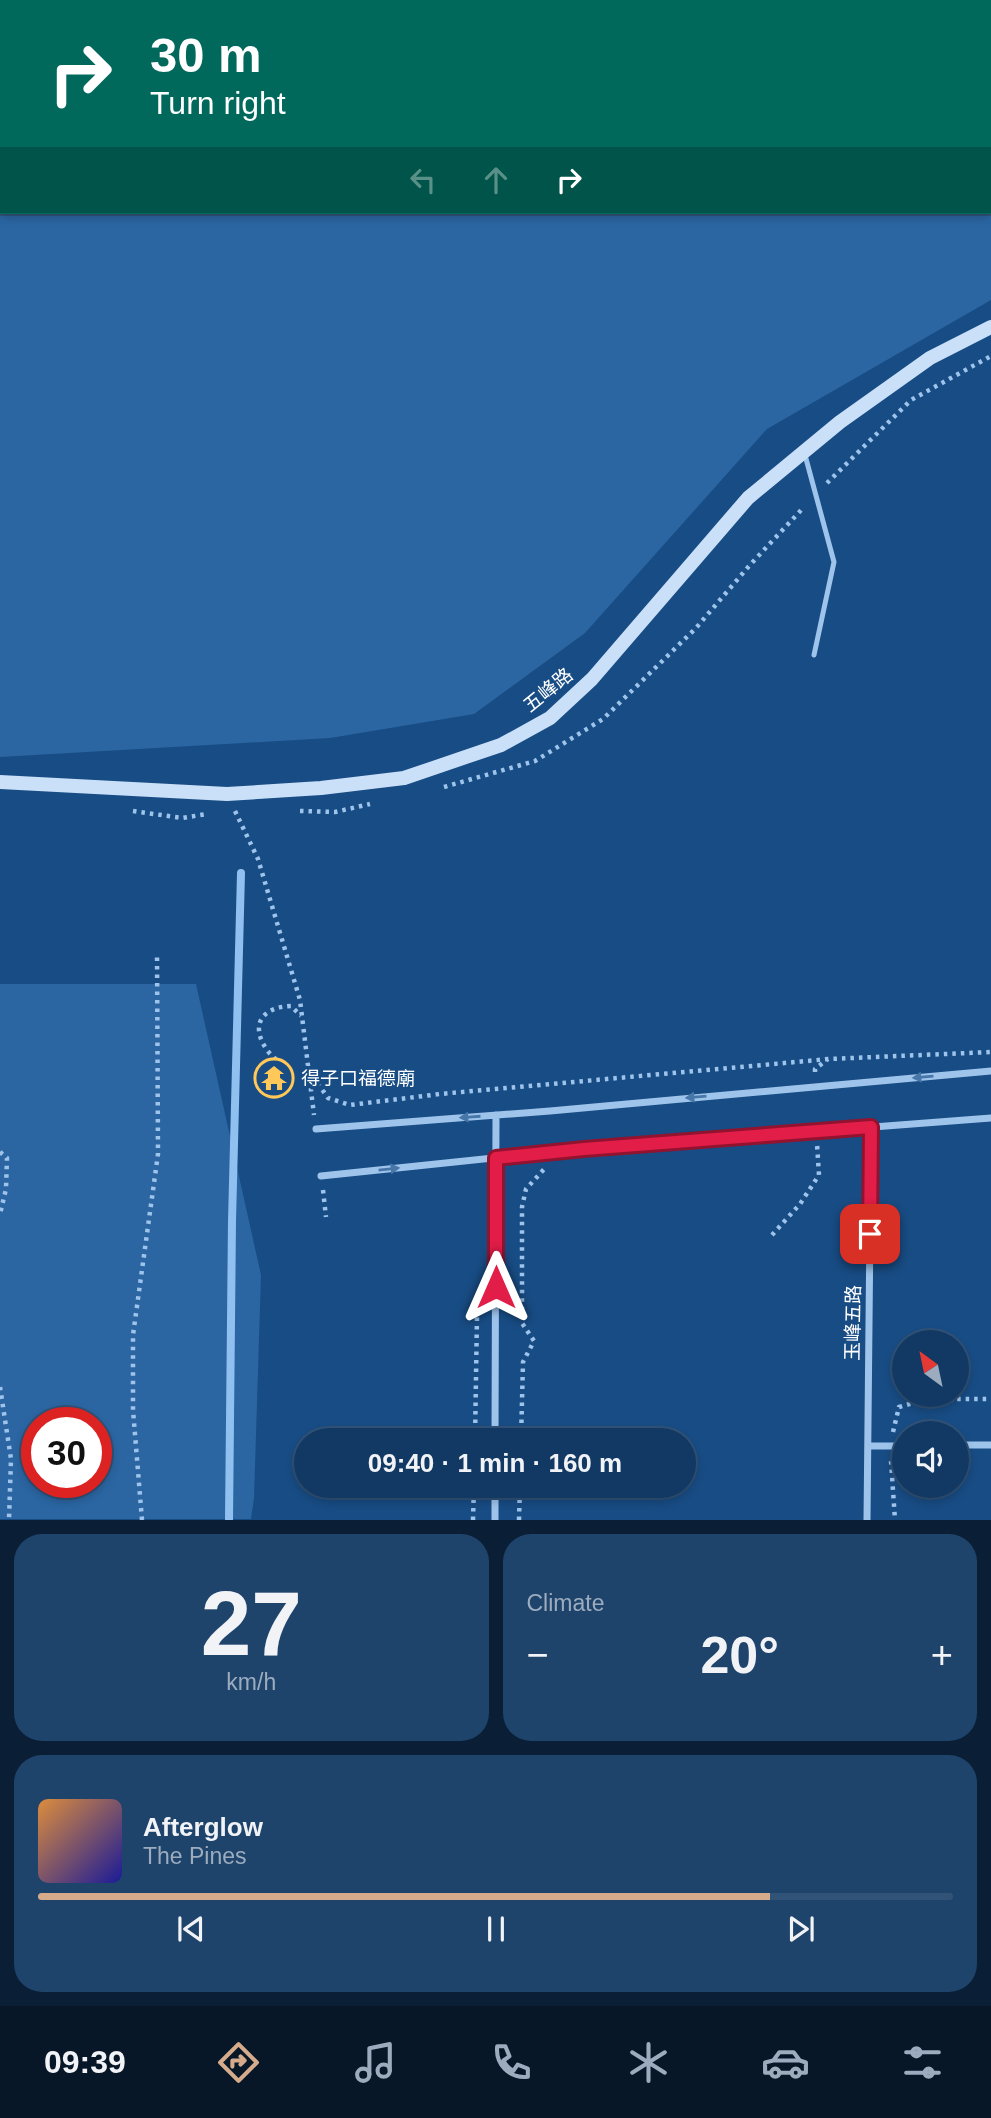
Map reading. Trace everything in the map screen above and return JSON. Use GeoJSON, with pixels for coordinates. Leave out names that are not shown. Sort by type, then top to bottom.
{"type":"FeatureCollection","features":[{"type":"Feature","properties":{"kind":"street","name":"五峰路"},"geometry":{"type":"LineString","coordinates":[[0,782],[227,794],[320,788],[404,778],[501,745],[550,718],[592,680],[748,498],[804,450],[930,358],[991,327]]}},
{"type":"Feature","properties":{"kind":"street"},"geometry":{"type":"LineString","coordinates":[[316,1129],[991,1070]]}},
{"type":"Feature","properties":{"kind":"street"},"geometry":{"type":"LineString","coordinates":[[495,1428],[496,1115]]}},
{"type":"Feature","properties":{"kind":"street"},"geometry":{"type":"LineString","coordinates":[[321,1176],[559,1152],[991,1118]]}},
{"type":"Feature","properties":{"kind":"street","name":"玉峰五路"},"geometry":{"type":"LineString","coordinates":[[867,1520],[871,1127]]}},
{"type":"Feature","properties":{"kind":"street"},"geometry":{"type":"LineString","coordinates":[[969,1445],[991,1445]]}},
{"type":"Feature","properties":{"kind":"street"},"geometry":{"type":"LineString","coordinates":[[868,1446],[892,1446]]}},
{"type":"Feature","properties":{"kind":"street"},"geometry":{"type":"LineString","coordinates":[[495,1498],[495,1520]]}},
{"type":"Feature","properties":{"kind":"lane"},"geometry":{"type":"LineString","coordinates":[[804,450],[834,562],[814,656]]}},
{"type":"Feature","properties":{"kind":"path"},"geometry":{"type":"LineString","coordinates":[[227,794],[258,859],[300,1000],[316,1129]]}},
{"type":"Feature","properties":{"kind":"path"},"geometry":{"type":"LineString","coordinates":[[142,1520],[133,1410],[133,1335],[158,1154],[157,954]]}},
{"type":"Feature","properties":{"kind":"path"},"geometry":{"type":"LineString","coordinates":[[285,1083],[282,1066],[264,1046],[259,1021],[278,1006],[291,1006],[302,1016]]}},
{"type":"Feature","properties":{"kind":"path"},"geometry":{"type":"LineString","coordinates":[[308,1069],[328,1098],[350,1105],[440,1094],[829,1059],[991,1052]]}},
{"type":"Feature","properties":{"kind":"path"},"geometry":{"type":"LineString","coordinates":[[772,1235],[800,1204],[819,1175],[817,1143]]}},
{"type":"Feature","properties":{"kind":"path"},"geometry":{"type":"LineString","coordinates":[[0,1152],[7,1158],[6,1189],[0,1214]]}},
{"type":"Feature","properties":{"kind":"path"},"geometry":{"type":"LineString","coordinates":[[521,1428],[523,1362],[534,1341],[522,1323],[522,1207],[526,1189],[550,1163]]}},
{"type":"Feature","properties":{"kind":"path"},"geometry":{"type":"LineString","coordinates":[[321,1176],[326,1217]]}},
{"type":"Feature","properties":{"kind":"path"},"geometry":{"type":"LineString","coordinates":[[475,1428],[477,1305]]}},
{"type":"Feature","properties":{"kind":"path"},"geometry":{"type":"LineString","coordinates":[[0,1387],[11,1459],[9,1520]]}},
{"type":"Feature","properties":{"kind":"path"},"geometry":{"type":"LineString","coordinates":[[473,1520],[474,1498]]}},
{"type":"Feature","properties":{"kind":"path"},"geometry":{"type":"LineString","coordinates":[[520,1498],[520,1520]]}},
{"type":"Feature","properties":{"kind":"shaded area"},"geometry":{"type":"Polygon","coordinates":[[[0,214],[991,214],[991,300],[767,429],[585,633],[474,714],[330,738],[0,757],[0,214]]]}},
{"type":"Feature","properties":{"kind":"shaded area"},"geometry":{"type":"Polygon","coordinates":[[[0,984],[196,984],[261,1275],[254,1498],[251,1519],[0,1519],[0,984]]]}},
{"type":"Feature","properties":{"kind":"waterway"},"geometry":{"type":"LineString","coordinates":[[229,1520],[232,1221],[241,873]]}},
{"type":"Feature","properties":{"kind":"place","name":"得子口福德廟"},"geometry":{"type":"Point","coordinates":[274,1078]}},
{"type":"Feature","properties":{"kind":"route"},"geometry":{"type":"LineString","coordinates":[[496,1287],[496,1158],[871,1127],[870,1234]]}}]}
